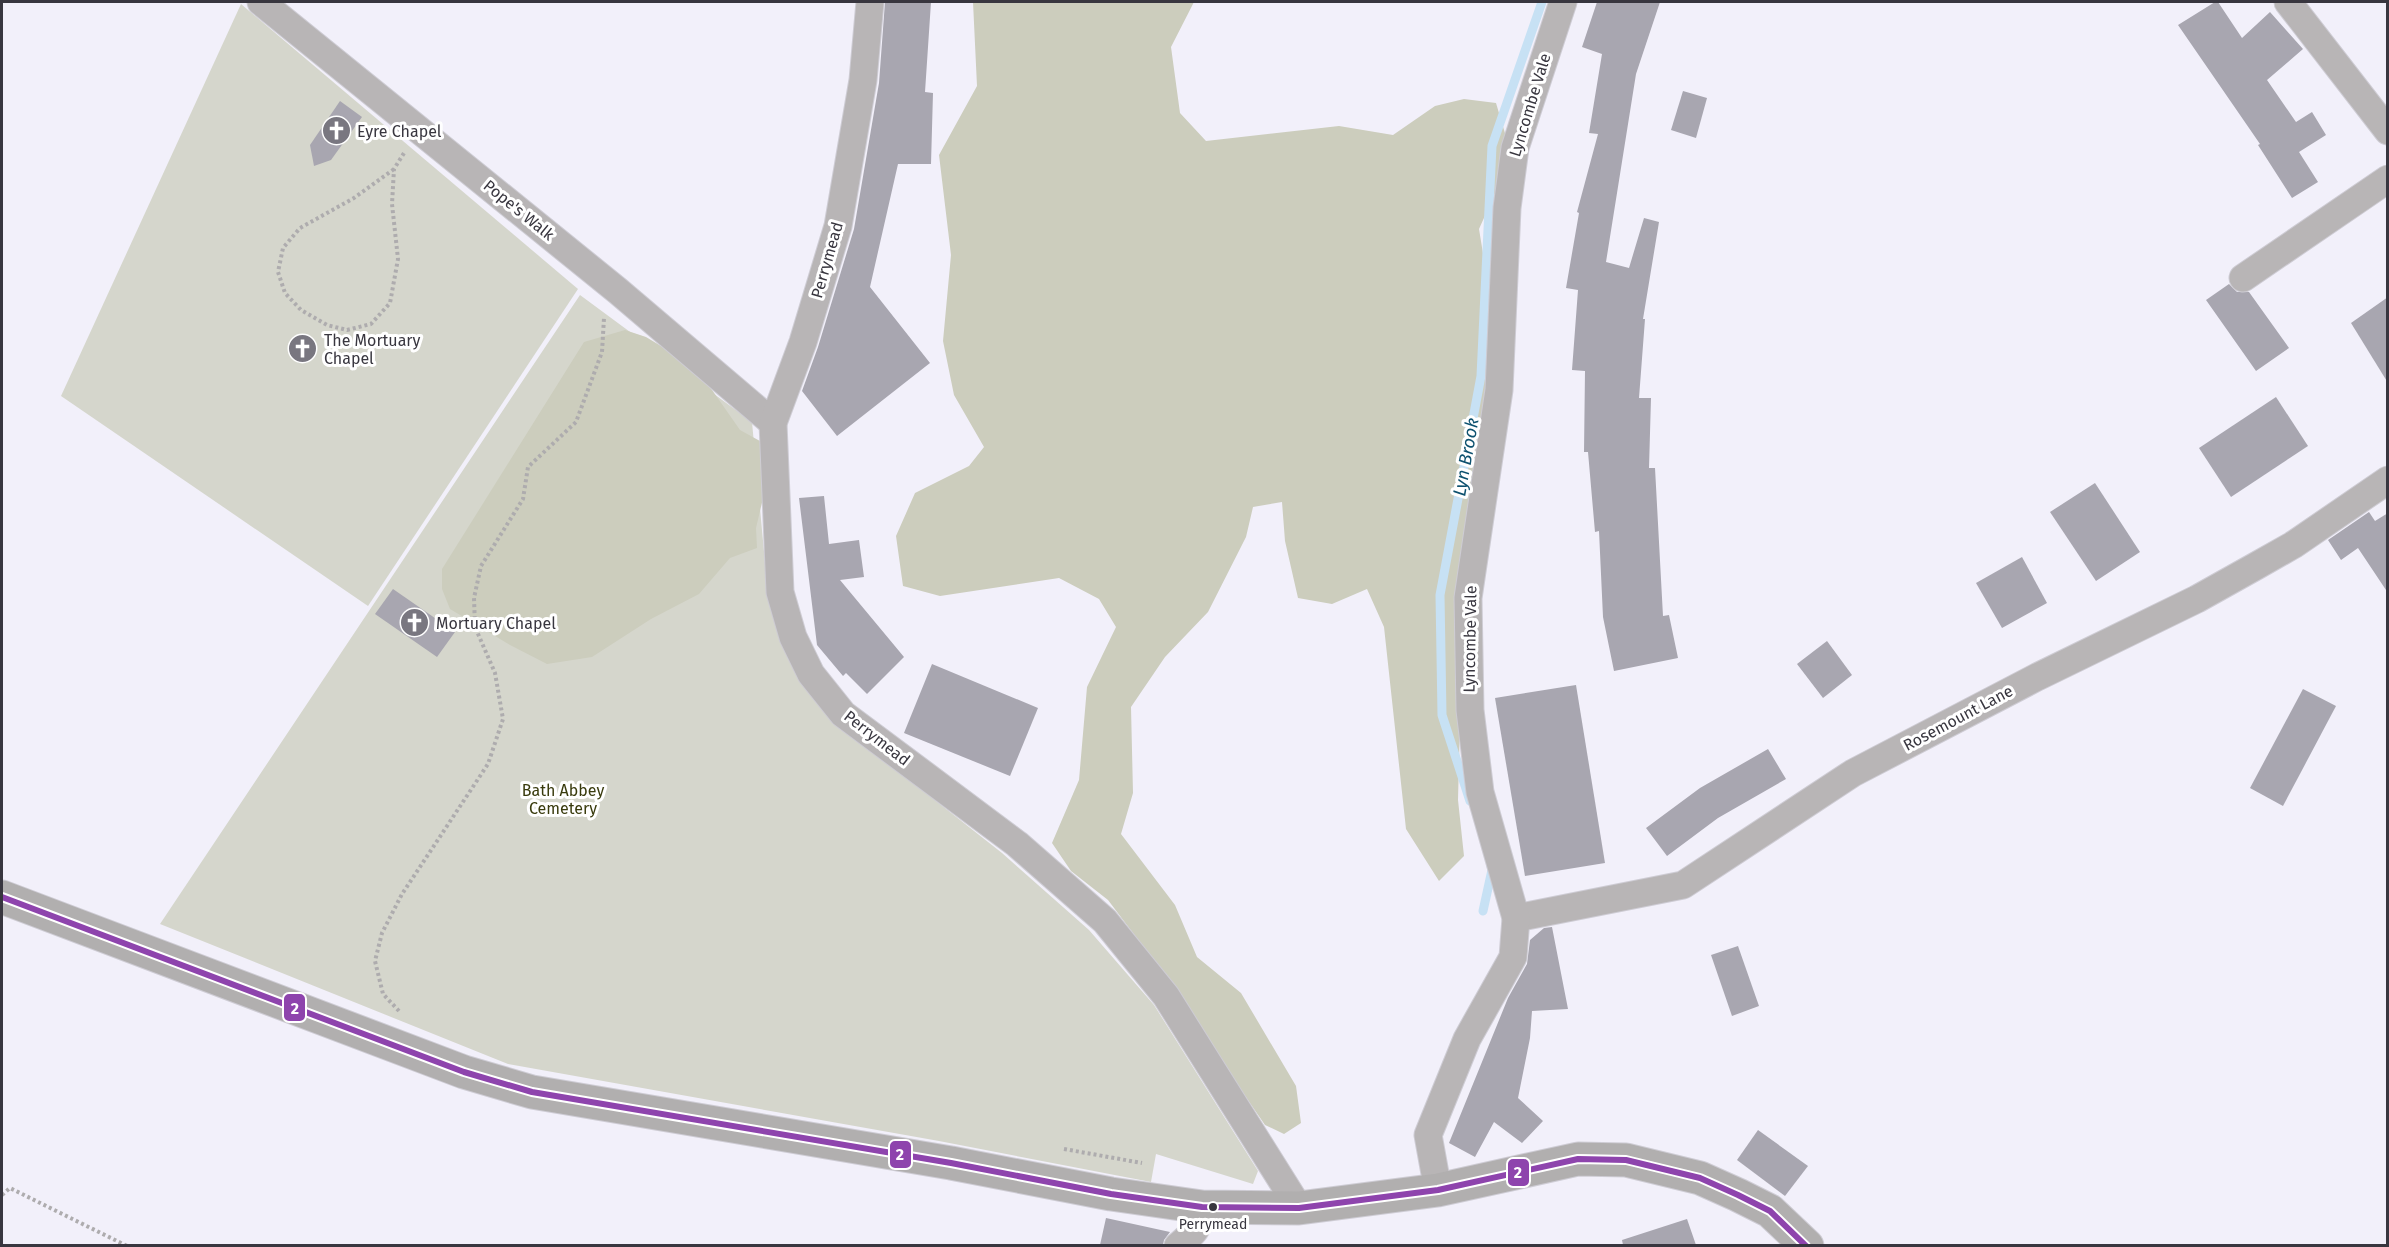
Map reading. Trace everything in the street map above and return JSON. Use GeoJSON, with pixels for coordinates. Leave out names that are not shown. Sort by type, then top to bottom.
{"type":"FeatureCollection","features":[{"type":"Feature","properties":{"kind":"main road"},"geometry":{"type":"LineString","coordinates":[[2,897],[464,1072],[532,1092],[951,1163],[1111,1194],[1203,1207],[1299,1208],[1438,1190],[1578,1159],[1626,1160],[1700,1178],[1738,1195],[1770,1211],[1807,1245]]}},
{"type":"Feature","properties":{"kind":"street","name":"Pope's Walk"},"geometry":{"type":"LineString","coordinates":[[261,2],[618,291],[773,423]]}},
{"type":"Feature","properties":{"kind":"street","name":"Perrymead"},"geometry":{"type":"LineString","coordinates":[[870,2],[863,80],[838,226],[803,342],[773,423],[780,592],[793,637],[811,674],[843,714],[1017,844],[1105,921],[1166,996],[1299,1208]]}},
{"type":"Feature","properties":{"kind":"street","name":"Lyncombe Vale"},"geometry":{"type":"LineString","coordinates":[[1438,1190],[1428,1135],[1467,1039],[1513,957],[1516,918],[1480,792],[1470,710],[1468,598],[1499,390],[1507,208],[1515,148],[1563,2]]}},
{"type":"Feature","properties":{"kind":"street"},"geometry":{"type":"LineString","coordinates":[[2288,2],[2388,130]]}},
{"type":"Feature","properties":{"kind":"street"},"geometry":{"type":"LineString","coordinates":[[2243,278],[2388,180]]}},
{"type":"Feature","properties":{"kind":"street","name":"Rosemount Lane"},"geometry":{"type":"LineString","coordinates":[[1516,918],[1683,885],[1853,773],[2037,677],[2197,599],[2293,545],[2388,480]]}},
{"type":"Feature","properties":{"kind":"street"},"geometry":{"type":"LineString","coordinates":[[1178,1245],[1196,1231],[1203,1207]]}},
{"type":"Feature","properties":{"kind":"path"},"geometry":{"type":"LineString","coordinates":[[394,169],[392,204],[398,259],[390,303],[371,324],[347,330],[327,325],[301,310],[285,293],[278,272],[283,248],[300,228],[354,198],[394,169],[418,129]]}},
{"type":"Feature","properties":{"kind":"path"},"geometry":{"type":"LineString","coordinates":[[404,1017],[383,994],[375,961],[382,933],[402,894],[488,764],[502,719],[495,673],[475,627],[474,598],[481,567],[523,499],[528,467],[576,422],[602,352],[605,313],[618,291]]}},
{"type":"Feature","properties":{"kind":"path"},"geometry":{"type":"LineString","coordinates":[[1059,1149],[1153,1165]]}},
{"type":"Feature","properties":{"kind":"path"},"geometry":{"type":"LineString","coordinates":[[2,1195],[10,1188],[127,1245]]}},
{"type":"Feature","properties":{"kind":"green space"},"geometry":{"type":"Polygon","coordinates":[[[973,2],[1194,2],[1171,47],[1180,113],[1206,141],[1339,126],[1393,135],[1435,106],[1464,99],[1496,103],[1507,140],[1497,189],[1479,229],[1492,308],[1460,721],[1458,800],[1464,856],[1439,881],[1406,829],[1384,627],[1367,589],[1332,604],[1298,598],[1285,541],[1282,502],[1253,507],[1246,537],[1208,612],[1165,657],[1131,707],[1133,793],[1121,834],[1175,905],[1197,957],[1241,993],[1296,1086],[1301,1123],[1284,1134],[1265,1125],[1139,941],[1108,900],[1071,871],[1052,843],[1079,780],[1087,687],[1116,627],[1099,599],[1059,578],[940,596],[903,586],[896,536],[915,493],[969,466],[984,447],[954,395],[943,341],[951,255],[939,155],[977,86],[973,2]]]}},
{"type":"Feature","properties":{"kind":"green space"},"geometry":{"type":"Polygon","coordinates":[[[241,4],[578,289],[368,606],[61,396],[241,4]]]}},
{"type":"Feature","properties":{"kind":"green space","name":"Bath Abbey Cemetery"},"geometry":{"type":"Polygon","coordinates":[[[580,295],[752,422],[768,595],[788,659],[828,716],[1002,853],[1089,930],[1154,1005],[1258,1171],[1253,1184],[1156,1154],[1151,1182],[939,1141],[508,1064],[160,924],[580,295]]]}},
{"type":"Feature","properties":{"kind":"green space"},"geometry":{"type":"Polygon","coordinates":[[[625,330],[646,337],[696,367],[740,430],[767,445],[764,494],[756,528],[757,548],[730,558],[699,594],[651,619],[592,657],[547,664],[450,609],[442,589],[442,569],[584,342],[625,330]]]}},
{"type":"Feature","properties":{"kind":"building"},"geometry":{"type":"Polygon","coordinates":[[[885,2],[931,2],[925,92],[933,93],[931,164],[898,164],[870,287],[930,363],[837,436],[802,391],[854,229],[879,83],[885,2]]]}},
{"type":"Feature","properties":{"kind":"building"},"geometry":{"type":"Polygon","coordinates":[[[1597,2],[1660,2],[1636,74],[1606,262],[1629,268],[1644,218],[1659,222],[1643,319],[1645,319],[1639,398],[1651,398],[1649,468],[1655,468],[1663,616],[1669,615],[1678,658],[1614,671],[1603,617],[1599,531],[1595,532],[1588,452],[1584,452],[1585,371],[1572,370],[1578,290],[1566,288],[1579,213],[1577,212],[1598,134],[1589,133],[1602,54],[1582,47],[1597,2]]]}},
{"type":"Feature","properties":{"kind":"building"},"geometry":{"type":"Polygon","coordinates":[[[2218,2],[2242,38],[2270,12],[2303,49],[2267,80],[2296,122],[2312,112],[2326,135],[2299,152],[2318,182],[2292,198],[2258,145],[2260,144],[2178,25],[2218,2]]]}},
{"type":"Feature","properties":{"kind":"building"},"geometry":{"type":"Polygon","coordinates":[[[1683,91],[1707,98],[1696,138],[1671,130],[1683,91]]]}},
{"type":"Feature","properties":{"kind":"building","name":"Eyre Chapel"},"geometry":{"type":"Polygon","coordinates":[[[340,101],[362,117],[331,160],[314,166],[310,145],[340,101]]]}},
{"type":"Feature","properties":{"kind":"building"},"geometry":{"type":"Polygon","coordinates":[[[2229,284],[2237,292],[2249,292],[2289,348],[2256,371],[2206,300],[2229,284]]]}},
{"type":"Feature","properties":{"kind":"building"},"geometry":{"type":"Polygon","coordinates":[[[2388,297],[2388,383],[2351,323],[2388,297]]]}},
{"type":"Feature","properties":{"kind":"building"},"geometry":{"type":"Polygon","coordinates":[[[2276,397],[2308,446],[2231,497],[2199,448],[2276,397]]]}},
{"type":"Feature","properties":{"kind":"building"},"geometry":{"type":"Polygon","coordinates":[[[2095,483],[2140,552],[2096,581],[2050,512],[2095,483]]]}},
{"type":"Feature","properties":{"kind":"building"},"geometry":{"type":"Polygon","coordinates":[[[824,496],[829,544],[859,540],[864,577],[840,580],[904,657],[867,694],[846,673],[843,676],[817,645],[799,498],[824,496]]]}},
{"type":"Feature","properties":{"kind":"building"},"geometry":{"type":"Polygon","coordinates":[[[2369,512],[2375,521],[2388,513],[2388,593],[2358,548],[2341,560],[2328,540],[2369,512]]]}},
{"type":"Feature","properties":{"kind":"building"},"geometry":{"type":"Polygon","coordinates":[[[2022,557],[2047,603],[2002,628],[1976,583],[2022,557]]]}},
{"type":"Feature","properties":{"kind":"building","name":"Mortuary Chapel"},"geometry":{"type":"Polygon","coordinates":[[[393,589],[455,632],[437,657],[375,614],[393,589]]]}},
{"type":"Feature","properties":{"kind":"building"},"geometry":{"type":"Polygon","coordinates":[[[1827,641],[1852,675],[1823,698],[1797,664],[1827,641]]]}},
{"type":"Feature","properties":{"kind":"building"},"geometry":{"type":"Polygon","coordinates":[[[932,664],[1038,708],[1010,776],[904,733],[932,664]]]}},
{"type":"Feature","properties":{"kind":"building"},"geometry":{"type":"Polygon","coordinates":[[[1576,685],[1605,863],[1525,876],[1495,698],[1576,685]]]}},
{"type":"Feature","properties":{"kind":"building"},"geometry":{"type":"Polygon","coordinates":[[[2303,689],[2336,706],[2283,806],[2250,788],[2303,689]]]}},
{"type":"Feature","properties":{"kind":"building"},"geometry":{"type":"Polygon","coordinates":[[[1768,749],[1786,779],[1718,818],[1667,856],[1646,828],[1700,788],[1768,749]]]}},
{"type":"Feature","properties":{"kind":"building"},"geometry":{"type":"Polygon","coordinates":[[[1552,927],[1568,1009],[1532,1011],[1530,1038],[1518,1098],[1543,1121],[1522,1143],[1494,1122],[1475,1157],[1449,1143],[1508,998],[1527,964],[1530,940],[1544,928],[1552,927]]]}},
{"type":"Feature","properties":{"kind":"building"},"geometry":{"type":"Polygon","coordinates":[[[1738,946],[1759,1006],[1732,1016],[1711,955],[1738,946]]]}},
{"type":"Feature","properties":{"kind":"building"},"geometry":{"type":"Polygon","coordinates":[[[1758,1130],[1808,1166],[1785,1196],[1737,1160],[1758,1130]]]}},
{"type":"Feature","properties":{"kind":"building"},"geometry":{"type":"Polygon","coordinates":[[[1106,1218],[1170,1232],[1163,1245],[1100,1245],[1106,1218]]]}},
{"type":"Feature","properties":{"kind":"building"},"geometry":{"type":"Polygon","coordinates":[[[1687,1219],[1696,1245],[1623,1245],[1622,1240],[1687,1219]]]}},
{"type":"Feature","properties":{"kind":"waterway","name":"Lyn Brook"},"geometry":{"type":"LineString","coordinates":[[1470,801],[1442,715],[1440,595],[1481,376],[1492,146],[1542,2]]}},
{"type":"Feature","properties":{"kind":"waterway","name":"Lyn Brook"},"geometry":{"type":"LineString","coordinates":[[1483,911],[1491,866]]}},
{"type":"Feature","properties":{"kind":"transit line","name":"2"},"geometry":{"type":"LineString","coordinates":[[2,897],[464,1072],[532,1092],[951,1163],[1111,1194],[1202,1207],[1299,1208],[1438,1190],[1578,1159],[1626,1160],[1700,1178],[1738,1195],[1770,1211],[1806,1246]]}},
{"type":"Feature","properties":{"kind":"place","name":"Eyre Chapel"},"geometry":{"type":"Point","coordinates":[336,131]}},
{"type":"Feature","properties":{"kind":"place","name":"The Mortuary Chapel"},"geometry":{"type":"Point","coordinates":[303,349]}},
{"type":"Feature","properties":{"kind":"place","name":"Mortuary Chapel"},"geometry":{"type":"Point","coordinates":[415,623]}},
{"type":"Feature","properties":{"kind":"place","name":"Perrymead"},"geometry":{"type":"Point","coordinates":[1213,1207]}}]}
